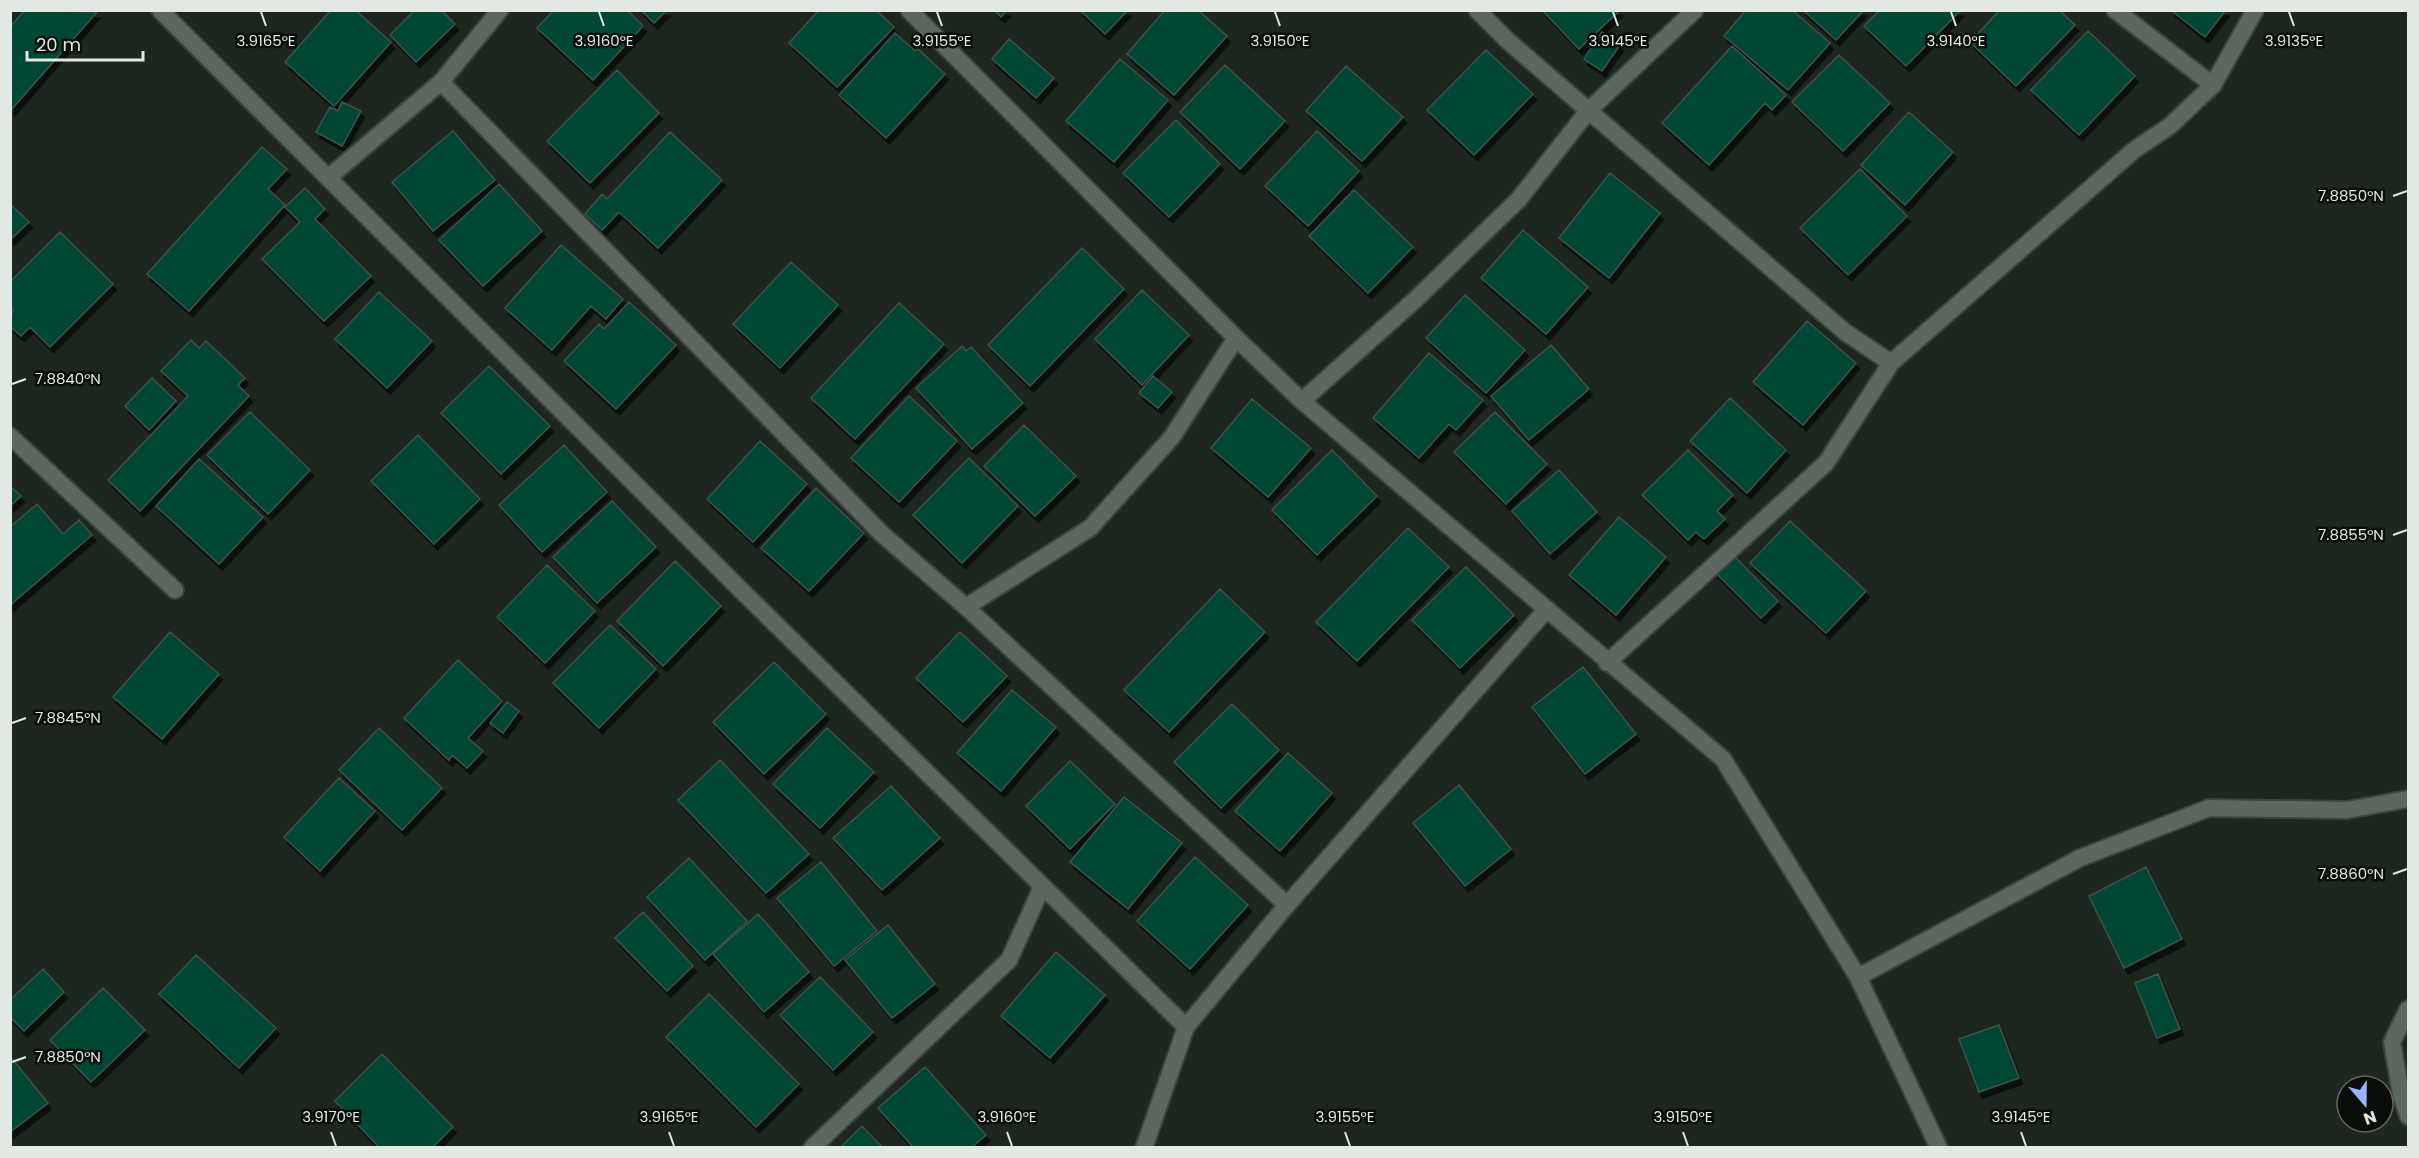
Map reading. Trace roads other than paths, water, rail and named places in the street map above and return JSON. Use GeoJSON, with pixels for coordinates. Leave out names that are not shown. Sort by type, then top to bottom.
{"type":"FeatureCollection","features":[{"type":"Feature","properties":{"kind":"street"},"geometry":{"type":"LineString","coordinates":[[160,10],[1186,1028]]}},
{"type":"Feature","properties":{"kind":"street"},"geometry":{"type":"LineString","coordinates":[[329,177],[441,82],[500,10]]}},
{"type":"Feature","properties":{"kind":"street"},"geometry":{"type":"LineString","coordinates":[[909,10],[1236,338],[1302,401],[1547,609],[1607,663],[1723,759],[1858,977],[1939,1148]]}},
{"type":"Feature","properties":{"kind":"street"},"geometry":{"type":"LineString","coordinates":[[1477,10],[1508,41],[1845,332],[1891,363]]}},
{"type":"Feature","properties":{"kind":"street"},"geometry":{"type":"LineString","coordinates":[[1302,401],[1416,299],[1519,199],[1588,111],[1695,10]]}},
{"type":"Feature","properties":{"kind":"street"},"geometry":{"type":"LineString","coordinates":[[2115,10],[2212,85]]}},
{"type":"Feature","properties":{"kind":"street"},"geometry":{"type":"LineString","coordinates":[[1607,663],[1826,463],[1891,363],[2133,151],[2171,125],[2212,85],[2255,10]]}},
{"type":"Feature","properties":{"kind":"street"},"geometry":{"type":"LineString","coordinates":[[441,82],[882,534],[966,607],[1287,905]]}},
{"type":"Feature","properties":{"kind":"street"},"geometry":{"type":"LineString","coordinates":[[966,607],[1090,528],[1172,437],[1236,338]]}},
{"type":"Feature","properties":{"kind":"street"},"geometry":{"type":"LineString","coordinates":[[10,436],[175,590]]}},
{"type":"Feature","properties":{"kind":"street"},"geometry":{"type":"LineString","coordinates":[[1144,1148],[1186,1028],[1287,905],[1547,609]]}},
{"type":"Feature","properties":{"kind":"street"},"geometry":{"type":"LineString","coordinates":[[1858,977],[2079,858],[2209,808],[2347,810],[2409,799]]}},
{"type":"Feature","properties":{"kind":"street"},"geometry":{"type":"LineString","coordinates":[[812,1148],[1009,960],[1042,887]]}},
{"type":"Feature","properties":{"kind":"street"},"geometry":{"type":"LineString","coordinates":[[2409,1009],[2392,1042],[2401,1094],[2409,1116]]}}]}
